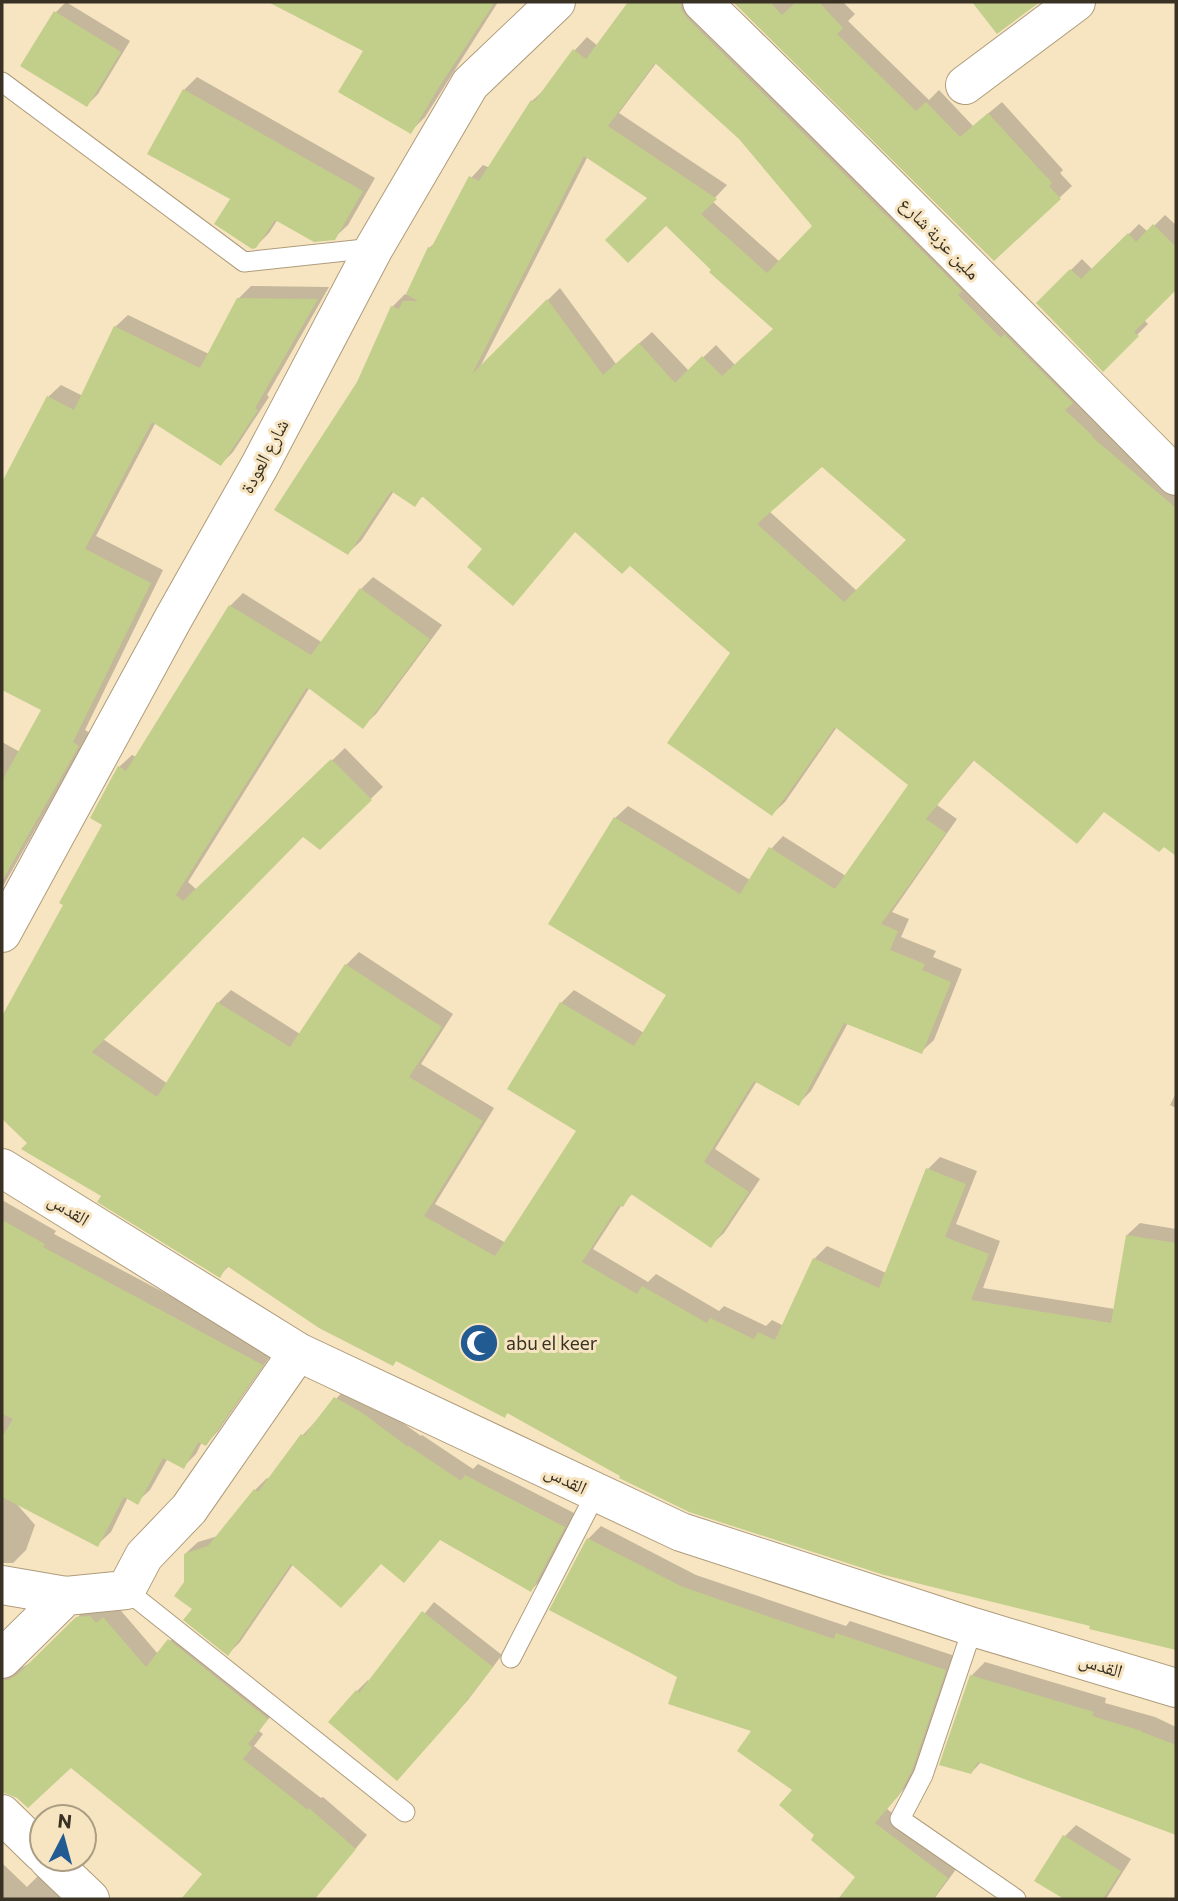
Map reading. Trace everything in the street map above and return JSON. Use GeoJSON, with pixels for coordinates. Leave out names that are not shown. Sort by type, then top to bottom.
{"type":"FeatureCollection","features":[{"type":"Feature","properties":{"kind":"street","name":"شارع العودة"},"geometry":{"type":"LineString","coordinates":[[2,933],[260,465],[374,248],[470,84],[556,2]]}},
{"type":"Feature","properties":{"kind":"street","name":"ملين عزبة شارع"},"geometry":{"type":"LineString","coordinates":[[702,2],[843,138],[1054,356],[1176,476]]}},
{"type":"Feature","properties":{"kind":"street"},"geometry":{"type":"LineString","coordinates":[[965,85],[1076,2]]}},
{"type":"Feature","properties":{"kind":"street","name":"القدس"},"geometry":{"type":"LineString","coordinates":[[2,1168],[298,1352],[681,1531],[973,1627],[1176,1688]]}},
{"type":"Feature","properties":{"kind":"street"},"geometry":{"type":"LineString","coordinates":[[2,1585],[66,1596],[126,1590],[144,1556],[189,1509],[298,1352]]}},
{"type":"Feature","properties":{"kind":"street"},"geometry":{"type":"LineString","coordinates":[[2,1659],[66,1596]]}},
{"type":"Feature","properties":{"kind":"street"},"geometry":{"type":"LineString","coordinates":[[2,1814],[28,1839]]}},
{"type":"Feature","properties":{"kind":"street"},"geometry":{"type":"LineString","coordinates":[[61,1873],[84,1897]]}},
{"type":"Feature","properties":{"kind":"lane"},"geometry":{"type":"LineString","coordinates":[[2,82],[244,262],[374,248]]}},
{"type":"Feature","properties":{"kind":"lane"},"geometry":{"type":"LineString","coordinates":[[510,1658],[596,1493]]}},
{"type":"Feature","properties":{"kind":"lane"},"geometry":{"type":"LineString","coordinates":[[126,1590],[405,1812]]}},
{"type":"Feature","properties":{"kind":"lane"},"geometry":{"type":"LineString","coordinates":[[973,1627],[923,1775],[900,1819],[1016,1899]]}},
{"type":"Feature","properties":{"kind":"building"},"geometry":{"type":"Polygon","coordinates":[[[268,2],[495,2],[411,134],[338,92],[363,51],[268,2]]]}},
{"type":"Feature","properties":{"kind":"building"},"geometry":{"type":"Polygon","coordinates":[[[628,2],[681,2],[681,9],[687,18],[962,291],[958,295],[1001,338],[1004,334],[1073,403],[1065,410],[1092,437],[1176,508],[1176,856],[1164,847],[1159,852],[1104,812],[1077,844],[973,760],[926,819],[946,833],[881,924],[898,931],[890,950],[925,964],[922,970],[951,982],[922,1054],[844,1023],[799,1106],[754,1081],[704,1162],[749,1192],[711,1248],[631,1194],[623,1207],[619,1205],[582,1262],[637,1294],[642,1286],[707,1323],[710,1318],[754,1339],[758,1332],[775,1340],[813,1258],[879,1288],[926,1168],[966,1184],[945,1237],[989,1254],[971,1300],[1111,1323],[1126,1235],[1176,1243],[1176,1650],[884,1575],[689,1512],[619,1478],[620,1476],[507,1413],[505,1418],[396,1361],[393,1366],[319,1328],[227,1266],[220,1278],[97,1202],[101,1196],[21,1149],[27,1143],[2,1119],[2,1016],[63,905],[59,903],[102,825],[90,818],[118,766],[126,771],[229,605],[311,655],[360,588],[430,639],[363,729],[307,687],[176,895],[183,901],[331,759],[372,800],[320,850],[303,837],[92,1052],[157,1097],[217,1002],[290,1047],[345,964],[442,1027],[409,1077],[483,1121],[424,1216],[495,1256],[576,1131],[507,1089],[560,1002],[634,1046],[666,995],[548,924],[614,817],[740,894],[769,847],[835,889],[908,785],[835,727],[772,816],[667,743],[730,653],[630,566],[622,574],[575,532],[513,606],[467,567],[482,549],[422,496],[415,507],[391,491],[348,555],[274,510],[357,382],[391,306],[399,309],[403,301],[418,301],[406,294],[428,247],[431,248],[469,176],[479,181],[531,100],[534,102],[573,49],[586,59],[628,2]],[[655,63],[608,126],[717,199],[701,214],[767,273],[812,226],[739,139],[655,63]],[[584,156],[472,374],[547,299],[603,375],[639,343],[675,383],[702,356],[722,376],[773,329],[709,272],[711,270],[666,226],[628,263],[605,240],[647,198],[584,156]],[[822,467],[757,524],[844,602],[906,540],[822,467]]]}},
{"type":"Feature","properties":{"kind":"building"},"geometry":{"type":"Polygon","coordinates":[[[733,2],[770,2],[782,15],[796,2],[819,2],[843,28],[837,34],[916,111],[926,102],[960,137],[988,113],[1052,183],[1049,186],[1061,199],[994,261],[733,2]]]}},
{"type":"Feature","properties":{"kind":"building"},"geometry":{"type":"Polygon","coordinates":[[[972,2],[1040,2],[997,34],[972,2]]]}},
{"type":"Feature","properties":{"kind":"building"},"geometry":{"type":"Polygon","coordinates":[[[54,11],[121,52],[87,107],[20,66],[54,11]]]}},
{"type":"Feature","properties":{"kind":"building"},"geometry":{"type":"Polygon","coordinates":[[[183,89],[363,191],[335,240],[314,242],[275,220],[256,248],[252,249],[214,224],[230,199],[147,154],[183,89]]]}},
{"type":"Feature","properties":{"kind":"building"},"geometry":{"type":"Polygon","coordinates":[[[1153,224],[1176,247],[1176,290],[1134,332],[1139,336],[1103,372],[1036,303],[1070,269],[1081,279],[1128,233],[1136,242],[1153,224]]]}},
{"type":"Feature","properties":{"kind":"building"},"geometry":{"type":"Polygon","coordinates":[[[237,298],[318,299],[255,408],[258,410],[221,466],[152,422],[85,549],[151,583],[73,742],[79,746],[2,881],[2,781],[41,710],[2,690],[2,482],[47,396],[74,410],[114,326],[200,368],[237,298]]]}},
{"type":"Feature","properties":{"kind":"building"},"geometry":{"type":"Polygon","coordinates":[[[2,1220],[45,1244],[43,1247],[263,1365],[206,1446],[198,1442],[184,1469],[163,1458],[138,1505],[124,1497],[98,1547],[2,1497],[2,1437],[13,1419],[2,1414],[2,1220]]]}},
{"type":"Feature","properties":{"kind":"building"},"geometry":{"type":"Polygon","coordinates":[[[334,1397],[361,1412],[408,1447],[461,1481],[465,1475],[565,1527],[531,1592],[440,1540],[404,1583],[381,1564],[341,1608],[291,1564],[228,1656],[183,1620],[192,1609],[174,1596],[184,1582],[184,1554],[208,1546],[254,1489],[258,1492],[301,1434],[304,1436],[334,1397]]]}},
{"type":"Feature","properties":{"kind":"building"},"geometry":{"type":"Polygon","coordinates":[[[587,1538],[683,1587],[834,1639],[836,1633],[946,1670],[912,1770],[899,1795],[875,1823],[948,1878],[933,1899],[838,1899],[855,1877],[811,1840],[814,1835],[779,1805],[792,1790],[737,1751],[751,1731],[668,1704],[677,1677],[549,1610],[587,1538]]]}},
{"type":"Feature","properties":{"kind":"building"},"geometry":{"type":"Polygon","coordinates":[[[422,1611],[493,1667],[397,1781],[328,1722],[356,1690],[359,1693],[422,1611]]]}},
{"type":"Feature","properties":{"kind":"building"},"geometry":{"type":"Polygon","coordinates":[[[90,1616],[96,1623],[103,1617],[146,1667],[168,1639],[268,1719],[248,1744],[252,1748],[243,1759],[308,1810],[309,1808],[356,1849],[315,1899],[181,1899],[202,1874],[71,1768],[33,1803],[28,1803],[28,1808],[17,1798],[2,1792],[2,1680],[17,1675],[76,1617],[90,1616]]]}},
{"type":"Feature","properties":{"kind":"building"},"geometry":{"type":"Polygon","coordinates":[[[970,1675],[1094,1712],[1092,1716],[1142,1731],[1176,1745],[1176,1835],[978,1762],[971,1774],[939,1765],[970,1675]]]}},
{"type":"Feature","properties":{"kind":"building"},"geometry":{"type":"Polygon","coordinates":[[[1063,1835],[1121,1871],[1103,1899],[1064,1899],[1034,1881],[1063,1835]]]}},
{"type":"Feature","properties":{"kind":"place","name":"abu el keer"},"geometry":{"type":"Point","coordinates":[479,1343]}}]}
